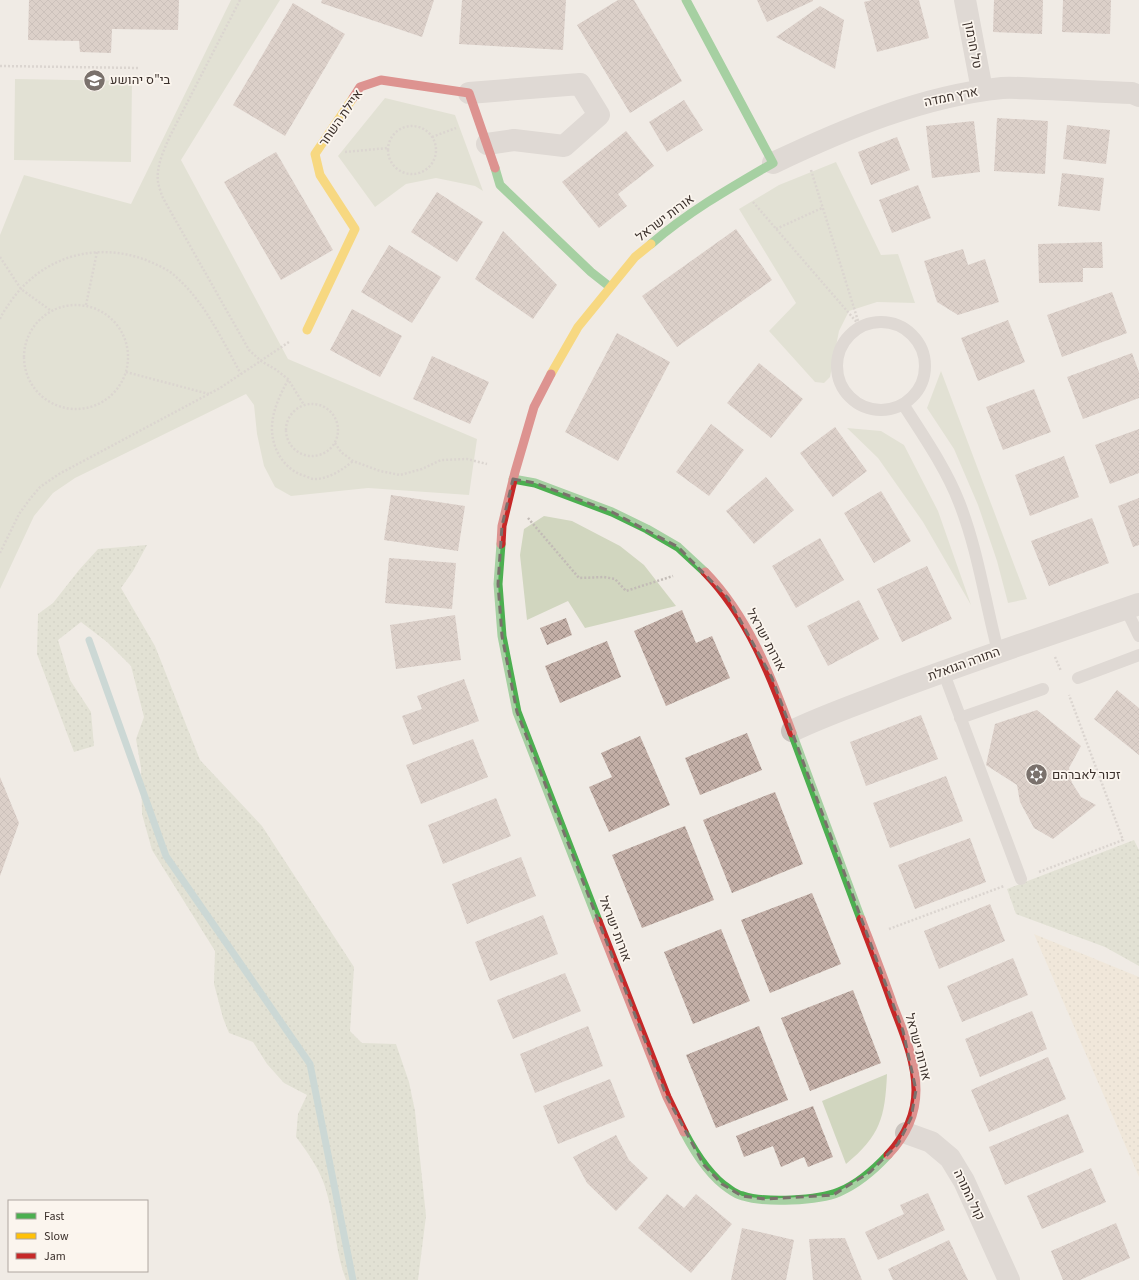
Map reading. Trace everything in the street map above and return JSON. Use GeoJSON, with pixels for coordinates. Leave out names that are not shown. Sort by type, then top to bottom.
{"type":"FeatureCollection","features":[{"type":"Feature","properties":{"kind":"street"},"geometry":{"type":"LineString","coordinates":[[686,0],[773,163]]}},
{"type":"Feature","properties":{"kind":"street","name":"טל חרמון"},"geometry":{"type":"LineString","coordinates":[[965,0],[982,90]]}},
{"type":"Feature","properties":{"kind":"street","name":"איילת השחר"},"geometry":{"type":"LineString","coordinates":[[307,330],[355,229],[320,175],[316,154],[360,87],[381,80],[469,93],[580,84],[599,114],[564,146],[514,140],[487,144]]}},
{"type":"Feature","properties":{"kind":"street","name":"ארץ חמדה"},"geometry":{"type":"LineString","coordinates":[[773,163],[844,132],[913,106],[982,90],[1004,88],[1132,93],[1139,96]]}},
{"type":"Feature","properties":{"kind":"street"},"geometry":{"type":"LineString","coordinates":[[469,93],[500,185],[591,272],[610,288]]}},
{"type":"Feature","properties":{"kind":"street","name":"אורות ישראל"},"geometry":{"type":"LineString","coordinates":[[513,479],[535,482],[612,512],[647,529],[678,547],[706,573],[728,598],[747,629],[772,678],[903,1031],[916,1090],[911,1118],[906,1133],[880,1163],[870,1172],[852,1186],[833,1195],[785,1200],[742,1196],[722,1184],[704,1164],[688,1139],[666,1097],[517,712],[502,636],[498,584],[502,526],[513,479],[534,407],[554,368],[578,327],[635,257],[667,230],[711,199],[773,163]]}},
{"type":"Feature","properties":{"kind":"street","name":"התורה הגואלת"},"geometry":{"type":"LineString","coordinates":[[792,731],[815,720],[943,672],[1133,606]]}},
{"type":"Feature","properties":{"kind":"street","name":"קול התורה"},"geometry":{"type":"LineString","coordinates":[[906,1133],[931,1142],[950,1158],[964,1181],[1009,1280]]}},
{"type":"Feature","properties":{"kind":"lane"},"geometry":{"type":"LineString","coordinates":[[875,322],[895,324],[908,331],[918,342],[924,357],[925,365],[922,380],[915,394],[904,404],[885,410],[870,409],[856,402],[845,392],[838,378],[836,364],[840,349],[848,336],[860,326],[875,322]]}},
{"type":"Feature","properties":{"kind":"lane"},"geometry":{"type":"LineString","coordinates":[[904,404],[939,462],[958,500],[970,535],[998,652]]}},
{"type":"Feature","properties":{"kind":"lane"},"geometry":{"type":"LineString","coordinates":[[1133,606],[1139,636]]}},
{"type":"Feature","properties":{"kind":"lane"},"geometry":{"type":"LineString","coordinates":[[1078,678],[1139,655]]}},
{"type":"Feature","properties":{"kind":"lane"},"geometry":{"type":"LineString","coordinates":[[943,672],[1021,879]]}},
{"type":"Feature","properties":{"kind":"lane"},"geometry":{"type":"LineString","coordinates":[[960,718],[1043,689]]}},
{"type":"Feature","properties":{"kind":"path"},"geometry":{"type":"LineString","coordinates":[[240,0],[170,136],[158,172],[158,183],[163,198],[249,350],[261,361],[288,379],[304,405]]}},
{"type":"Feature","properties":{"kind":"path"},"geometry":{"type":"LineString","coordinates":[[0,66],[139,68]]}},
{"type":"Feature","properties":{"kind":"path"},"geometry":{"type":"LineString","coordinates":[[406,126],[413,126],[420,127],[427,131],[435,144],[435,152],[433,160],[428,167],[414,174],[398,169],[392,164],[388,148],[390,141],[399,130],[406,126]]}},
{"type":"Feature","properties":{"kind":"path"},"geometry":{"type":"LineString","coordinates":[[316,154],[388,148]]}},
{"type":"Feature","properties":{"kind":"path"},"geometry":{"type":"LineString","coordinates":[[809,165],[860,326]]}},
{"type":"Feature","properties":{"kind":"path"},"geometry":{"type":"LineString","coordinates":[[752,200],[860,326]]}},
{"type":"Feature","properties":{"kind":"path"},"geometry":{"type":"LineString","coordinates":[[776,229],[822,208]]}},
{"type":"Feature","properties":{"kind":"path"},"geometry":{"type":"LineString","coordinates":[[0,319],[29,280],[44,268],[58,261],[97,252],[132,255],[154,263],[175,275],[201,305],[214,325],[241,374]]}},
{"type":"Feature","properties":{"kind":"path"},"geometry":{"type":"LineString","coordinates":[[86,305],[97,252]]}},
{"type":"Feature","properties":{"kind":"path"},"geometry":{"type":"LineString","coordinates":[[0,257],[21,289],[50,310]]}},
{"type":"Feature","properties":{"kind":"path"},"geometry":{"type":"LineString","coordinates":[[74,304],[86,305],[103,311],[116,322],[125,337],[128,354],[126,372],[119,387],[106,400],[91,407],[74,410],[57,406],[42,398],[31,385],[24,369],[23,352],[27,335],[30,330],[37,320],[50,310],[74,304]]}},
{"type":"Feature","properties":{"kind":"path"},"geometry":{"type":"LineString","coordinates":[[0,553],[19,514],[40,487],[59,474],[209,394],[307,330]]}},
{"type":"Feature","properties":{"kind":"path"},"geometry":{"type":"LineString","coordinates":[[126,372],[209,394]]}},
{"type":"Feature","properties":{"kind":"path"},"geometry":{"type":"LineString","coordinates":[[288,379],[275,405],[272,427],[274,444],[284,464],[297,474],[314,479],[340,471],[353,461]]}},
{"type":"Feature","properties":{"kind":"path"},"geometry":{"type":"LineString","coordinates":[[313,404],[322,406],[329,410],[335,417],[338,426],[338,434],[335,443],[330,450],[323,454],[315,456],[302,454],[292,447],[288,440],[286,431],[287,423],[291,415],[304,405],[313,404]]}},
{"type":"Feature","properties":{"kind":"path"},"geometry":{"type":"LineString","coordinates":[[335,443],[341,452],[353,461],[380,472],[400,475],[422,469],[441,460],[467,459],[487,464]]}},
{"type":"Feature","properties":{"kind":"path"},"geometry":{"type":"LineString","coordinates":[[525,514],[579,578],[604,577],[615,579],[626,591],[678,574]]}},
{"type":"Feature","properties":{"kind":"path"},"geometry":{"type":"LineString","coordinates":[[1048,636],[1062,676]]}},
{"type":"Feature","properties":{"kind":"path"},"geometry":{"type":"LineString","coordinates":[[868,938],[1123,840],[1067,689]]}},
{"type":"Feature","properties":{"kind":"highlighted area"},"geometry":{"type":"Polygon","coordinates":[[[513,479],[535,483],[612,512],[678,547],[728,598],[772,678],[903,1031],[916,1090],[911,1118],[898,1144],[870,1172],[833,1195],[765,1199],[742,1196],[722,1184],[704,1165],[667,1097],[517,712],[502,636],[498,584],[502,526],[513,479]]]}},
{"type":"Feature","properties":{"kind":"green space"},"geometry":{"type":"Polygon","coordinates":[[[231,0],[280,0],[181,160],[288,359],[477,439],[469,495],[368,488],[291,496],[275,487],[264,466],[257,434],[254,405],[246,394],[75,478],[53,493],[34,516],[0,589],[0,235],[24,175],[131,204],[231,0]]]}},
{"type":"Feature","properties":{"kind":"green space"},"geometry":{"type":"Polygon","coordinates":[[[15,79],[132,81],[131,162],[14,160],[15,79]]]}},
{"type":"Feature","properties":{"kind":"green space"},"geometry":{"type":"Polygon","coordinates":[[[385,98],[455,115],[483,191],[475,186],[436,178],[406,184],[375,207],[338,156],[385,98]]]}},
{"type":"Feature","properties":{"kind":"green space"},"geometry":{"type":"Polygon","coordinates":[[[836,162],[881,255],[898,254],[915,303],[877,302],[849,311],[839,331],[830,377],[824,383],[815,382],[769,331],[796,303],[739,209],[779,185],[836,162]]]}},
{"type":"Feature","properties":{"kind":"green space"},"geometry":{"type":"Polygon","coordinates":[[[941,371],[1027,599],[1008,603],[997,561],[978,505],[954,449],[927,408],[941,371]]]}},
{"type":"Feature","properties":{"kind":"green space"},"geometry":{"type":"Polygon","coordinates":[[[847,428],[881,431],[904,445],[938,511],[971,605],[923,522],[878,458],[847,428]]]}},
{"type":"Feature","properties":{"kind":"green space"},"geometry":{"type":"Polygon","coordinates":[[[544,516],[572,521],[620,546],[644,565],[676,606],[585,628],[568,601],[527,620],[520,555],[524,529],[544,516]]]}},
{"type":"Feature","properties":{"kind":"green space"},"geometry":{"type":"Polygon","coordinates":[[[147,545],[133,571],[121,588],[155,646],[200,760],[262,826],[354,967],[350,1031],[362,1043],[396,1044],[409,1082],[415,1111],[426,1216],[418,1280],[346,1280],[342,1269],[329,1201],[324,1183],[314,1162],[296,1137],[298,1114],[307,1095],[284,1083],[267,1064],[253,1042],[229,1033],[223,1018],[214,984],[215,951],[152,850],[142,814],[141,768],[136,739],[144,717],[131,666],[107,642],[81,622],[58,640],[70,680],[91,712],[94,746],[74,752],[37,654],[38,614],[53,603],[98,549],[147,545]]]}},
{"type":"Feature","properties":{"kind":"green space"},"geometry":{"type":"Polygon","coordinates":[[[1134,840],[1139,850],[1139,966],[1105,947],[1016,914],[1007,889],[1134,840]]]}},
{"type":"Feature","properties":{"kind":"green space"},"geometry":{"type":"Polygon","coordinates":[[[887,1074],[885,1103],[878,1125],[866,1144],[846,1164],[822,1101],[887,1074]]]}},
{"type":"Feature","properties":{"kind":"sand"},"geometry":{"type":"Polygon","coordinates":[[[1034,934],[1139,977],[1139,1177],[1034,934]]]}},
{"type":"Feature","properties":{"kind":"building"},"geometry":{"type":"Polygon","coordinates":[[[29,0],[179,0],[178,30],[112,29],[111,53],[80,52],[79,41],[28,40],[29,0]]]}},
{"type":"Feature","properties":{"kind":"building"},"geometry":{"type":"Polygon","coordinates":[[[322,0],[434,0],[422,37],[321,3],[322,0]]]}},
{"type":"Feature","properties":{"kind":"building"},"geometry":{"type":"Polygon","coordinates":[[[462,0],[566,0],[563,50],[459,44],[462,0]]]}},
{"type":"Feature","properties":{"kind":"building"},"geometry":{"type":"Polygon","coordinates":[[[618,0],[634,0],[682,81],[630,113],[577,25],[618,0]]]}},
{"type":"Feature","properties":{"kind":"building"},"geometry":{"type":"Polygon","coordinates":[[[757,0],[813,0],[813,1],[767,22],[757,0]]]}},
{"type":"Feature","properties":{"kind":"building"},"geometry":{"type":"Polygon","coordinates":[[[872,0],[919,0],[929,38],[877,52],[864,2],[872,0]]]}},
{"type":"Feature","properties":{"kind":"building"},"geometry":{"type":"Polygon","coordinates":[[[994,0],[1043,0],[1042,34],[993,32],[994,0]]]}},
{"type":"Feature","properties":{"kind":"building"},"geometry":{"type":"Polygon","coordinates":[[[1063,0],[1111,0],[1110,34],[1062,32],[1063,0]]]}},
{"type":"Feature","properties":{"kind":"building"},"geometry":{"type":"Polygon","coordinates":[[[293,3],[345,34],[285,136],[233,105],[293,3]]]}},
{"type":"Feature","properties":{"kind":"building"},"geometry":{"type":"Polygon","coordinates":[[[820,6],[844,20],[835,69],[776,37],[820,6]]]}},
{"type":"Feature","properties":{"kind":"building"},"geometry":{"type":"Polygon","coordinates":[[[684,100],[703,130],[667,152],[649,122],[684,100]]]}},
{"type":"Feature","properties":{"kind":"building"},"geometry":{"type":"Polygon","coordinates":[[[997,118],[1048,121],[1045,174],[994,171],[997,118]]]}},
{"type":"Feature","properties":{"kind":"building"},"geometry":{"type":"Polygon","coordinates":[[[974,121],[980,172],[932,178],[926,126],[974,121]]]}},
{"type":"Feature","properties":{"kind":"building"},"geometry":{"type":"Polygon","coordinates":[[[1067,125],[1110,130],[1106,164],[1063,159],[1067,125]]]}},
{"type":"Feature","properties":{"kind":"building"},"geometry":{"type":"Polygon","coordinates":[[[626,131],[654,166],[618,194],[627,206],[599,228],[562,182],[626,131]]]}},
{"type":"Feature","properties":{"kind":"building"},"geometry":{"type":"Polygon","coordinates":[[[897,137],[910,170],[871,185],[858,152],[897,137]]]}},
{"type":"Feature","properties":{"kind":"building"},"geometry":{"type":"Polygon","coordinates":[[[276,152],[333,250],[281,280],[224,182],[276,152]]]}},
{"type":"Feature","properties":{"kind":"building"},"geometry":{"type":"Polygon","coordinates":[[[1062,173],[1104,178],[1100,211],[1058,206],[1062,173]]]}},
{"type":"Feature","properties":{"kind":"building"},"geometry":{"type":"Polygon","coordinates":[[[918,185],[931,218],[892,233],[879,200],[918,185]]]}},
{"type":"Feature","properties":{"kind":"building"},"geometry":{"type":"Polygon","coordinates":[[[437,192],[483,222],[457,262],[411,232],[437,192]]]}},
{"type":"Feature","properties":{"kind":"building"},"geometry":{"type":"Polygon","coordinates":[[[736,229],[772,280],[677,347],[642,296],[736,229]]]}},
{"type":"Feature","properties":{"kind":"building"},"geometry":{"type":"Polygon","coordinates":[[[503,231],[557,285],[533,319],[475,279],[503,231]]]}},
{"type":"Feature","properties":{"kind":"building"},"geometry":{"type":"Polygon","coordinates":[[[1102,242],[1103,268],[1083,268],[1083,282],[1039,283],[1038,244],[1102,242]]]}},
{"type":"Feature","properties":{"kind":"building"},"geometry":{"type":"Polygon","coordinates":[[[389,245],[441,277],[412,323],[361,292],[389,245]]]}},
{"type":"Feature","properties":{"kind":"building"},"geometry":{"type":"Polygon","coordinates":[[[963,249],[968,265],[985,259],[999,302],[958,315],[937,302],[924,261],[963,249]]]}},
{"type":"Feature","properties":{"kind":"building"},"geometry":{"type":"Polygon","coordinates":[[[1112,292],[1127,333],[1062,357],[1047,315],[1112,292]]]}},
{"type":"Feature","properties":{"kind":"building"},"geometry":{"type":"Polygon","coordinates":[[[352,309],[402,336],[380,377],[330,350],[352,309]]]}},
{"type":"Feature","properties":{"kind":"building"},"geometry":{"type":"Polygon","coordinates":[[[1008,320],[1025,362],[978,381],[961,338],[1008,320]]]}},
{"type":"Feature","properties":{"kind":"building"},"geometry":{"type":"Polygon","coordinates":[[[617,333],[670,362],[618,461],[565,432],[617,333]]]}},
{"type":"Feature","properties":{"kind":"building"},"geometry":{"type":"Polygon","coordinates":[[[1132,353],[1139,372],[1139,398],[1083,419],[1067,377],[1132,353]]]}},
{"type":"Feature","properties":{"kind":"building"},"geometry":{"type":"Polygon","coordinates":[[[432,356],[489,382],[470,424],[413,399],[432,356]]]}},
{"type":"Feature","properties":{"kind":"building"},"geometry":{"type":"Polygon","coordinates":[[[759,363],[803,399],[771,438],[727,403],[759,363]]]}},
{"type":"Feature","properties":{"kind":"building"},"geometry":{"type":"Polygon","coordinates":[[[1034,389],[1051,432],[1003,450],[986,407],[1034,389]]]}},
{"type":"Feature","properties":{"kind":"building"},"geometry":{"type":"Polygon","coordinates":[[[711,424],[744,450],[709,496],[676,472],[711,424]]]}},
{"type":"Feature","properties":{"kind":"building"},"geometry":{"type":"Polygon","coordinates":[[[835,427],[867,471],[833,497],[800,453],[835,427]]]}},
{"type":"Feature","properties":{"kind":"building"},"geometry":{"type":"Polygon","coordinates":[[[1139,429],[1139,473],[1110,484],[1095,445],[1139,429]]]}},
{"type":"Feature","properties":{"kind":"building"},"geometry":{"type":"Polygon","coordinates":[[[1064,456],[1079,497],[1030,516],[1015,475],[1064,456]]]}},
{"type":"Feature","properties":{"kind":"building"},"geometry":{"type":"Polygon","coordinates":[[[766,477],[794,510],[754,544],[726,511],[766,477]]]}},
{"type":"Feature","properties":{"kind":"building"},"geometry":{"type":"Polygon","coordinates":[[[881,491],[911,541],[874,563],[844,513],[881,491]]]}},
{"type":"Feature","properties":{"kind":"building"},"geometry":{"type":"Polygon","coordinates":[[[391,495],[465,506],[458,551],[384,540],[391,495]]]}},
{"type":"Feature","properties":{"kind":"building"},"geometry":{"type":"Polygon","coordinates":[[[1139,498],[1139,545],[1133,547],[1118,506],[1139,498]]]}},
{"type":"Feature","properties":{"kind":"building"},"geometry":{"type":"Polygon","coordinates":[[[1092,518],[1109,563],[1049,586],[1031,541],[1092,518]]]}},
{"type":"Feature","properties":{"kind":"building"},"geometry":{"type":"Polygon","coordinates":[[[820,538],[844,580],[796,608],[772,566],[820,538]]]}},
{"type":"Feature","properties":{"kind":"building"},"geometry":{"type":"Polygon","coordinates":[[[389,558],[456,563],[452,609],[385,603],[389,558]]]}},
{"type":"Feature","properties":{"kind":"building"},"geometry":{"type":"Polygon","coordinates":[[[927,566],[952,619],[902,642],[877,589],[927,566]]]}},
{"type":"Feature","properties":{"kind":"building"},"geometry":{"type":"Polygon","coordinates":[[[859,600],[879,639],[828,666],[807,626],[859,600]]]}},
{"type":"Feature","properties":{"kind":"building"},"geometry":{"type":"Polygon","coordinates":[[[682,610],[696,643],[712,636],[730,678],[666,706],[634,631],[682,610]]]}},
{"type":"Feature","properties":{"kind":"building"},"geometry":{"type":"Polygon","coordinates":[[[455,615],[461,660],[396,669],[390,625],[455,615]]]}},
{"type":"Feature","properties":{"kind":"building"},"geometry":{"type":"Polygon","coordinates":[[[566,618],[572,635],[547,645],[540,628],[566,618]]]}},
{"type":"Feature","properties":{"kind":"building"},"geometry":{"type":"Polygon","coordinates":[[[607,641],[621,677],[560,703],[545,666],[607,641]]]}},
{"type":"Feature","properties":{"kind":"building"},"geometry":{"type":"Polygon","coordinates":[[[464,679],[479,721],[413,745],[402,716],[422,709],[417,696],[464,679]]]}},
{"type":"Feature","properties":{"kind":"building"},"geometry":{"type":"Polygon","coordinates":[[[1117,690],[1139,708],[1139,755],[1094,719],[1117,690]]]}},
{"type":"Feature","properties":{"kind":"building","name":"זכור לאברהם"},"geometry":{"type":"Polygon","coordinates":[[[1037,710],[1081,746],[1069,768],[1072,783],[1081,797],[1096,805],[1053,839],[1034,828],[1020,802],[1017,785],[986,765],[995,724],[1037,710]]]}},
{"type":"Feature","properties":{"kind":"building"},"geometry":{"type":"Polygon","coordinates":[[[921,715],[938,759],[866,786],[850,742],[921,715]]]}},
{"type":"Feature","properties":{"kind":"building"},"geometry":{"type":"Polygon","coordinates":[[[747,733],[762,770],[700,795],[685,758],[747,733]]]}},
{"type":"Feature","properties":{"kind":"building"},"geometry":{"type":"Polygon","coordinates":[[[640,736],[670,805],[609,832],[589,787],[612,777],[601,753],[640,736]]]}},
{"type":"Feature","properties":{"kind":"building"},"geometry":{"type":"Polygon","coordinates":[[[473,739],[488,777],[421,804],[406,765],[473,739]]]}},
{"type":"Feature","properties":{"kind":"building"},"geometry":{"type":"Polygon","coordinates":[[[946,776],[963,821],[890,848],[873,803],[946,776]]]}},
{"type":"Feature","properties":{"kind":"building"},"geometry":{"type":"Polygon","coordinates":[[[0,777],[19,823],[0,876],[0,777]]]}},
{"type":"Feature","properties":{"kind":"building"},"geometry":{"type":"Polygon","coordinates":[[[775,792],[803,864],[732,893],[703,820],[775,792]]]}},
{"type":"Feature","properties":{"kind":"building"},"geometry":{"type":"Polygon","coordinates":[[[496,798],[511,836],[443,864],[428,825],[496,798]]]}},
{"type":"Feature","properties":{"kind":"building"},"geometry":{"type":"Polygon","coordinates":[[[685,826],[714,900],[642,928],[612,855],[685,826]]]}},
{"type":"Feature","properties":{"kind":"building"},"geometry":{"type":"Polygon","coordinates":[[[970,838],[986,882],[915,909],[898,865],[970,838]]]}},
{"type":"Feature","properties":{"kind":"building"},"geometry":{"type":"Polygon","coordinates":[[[521,857],[536,896],[467,924],[452,884],[521,857]]]}},
{"type":"Feature","properties":{"kind":"building"},"geometry":{"type":"Polygon","coordinates":[[[812,893],[841,964],[770,993],[741,920],[812,893]]]}},
{"type":"Feature","properties":{"kind":"building"},"geometry":{"type":"Polygon","coordinates":[[[990,904],[1005,941],[939,969],[924,931],[990,904]]]}},
{"type":"Feature","properties":{"kind":"building"},"geometry":{"type":"Polygon","coordinates":[[[543,915],[558,954],[490,981],[475,942],[543,915]]]}},
{"type":"Feature","properties":{"kind":"building"},"geometry":{"type":"Polygon","coordinates":[[[721,929],[750,1001],[693,1024],[664,952],[721,929]]]}},
{"type":"Feature","properties":{"kind":"building"},"geometry":{"type":"Polygon","coordinates":[[[1013,958],[1028,995],[962,1022],[947,986],[1013,958]]]}},
{"type":"Feature","properties":{"kind":"building"},"geometry":{"type":"Polygon","coordinates":[[[565,973],[581,1011],[513,1039],[497,1000],[565,973]]]}},
{"type":"Feature","properties":{"kind":"building"},"geometry":{"type":"Polygon","coordinates":[[[853,990],[881,1063],[810,1091],[781,1018],[853,990]]]}},
{"type":"Feature","properties":{"kind":"building"},"geometry":{"type":"Polygon","coordinates":[[[1032,1011],[1047,1049],[980,1077],[965,1039],[1032,1011]]]}},
{"type":"Feature","properties":{"kind":"building"},"geometry":{"type":"Polygon","coordinates":[[[588,1026],[603,1066],[535,1093],[520,1054],[588,1026]]]}},
{"type":"Feature","properties":{"kind":"building"},"geometry":{"type":"Polygon","coordinates":[[[759,1026],[788,1100],[716,1128],[686,1055],[759,1026]]]}},
{"type":"Feature","properties":{"kind":"building"},"geometry":{"type":"Polygon","coordinates":[[[1048,1057],[1066,1099],[989,1132],[971,1090],[1048,1057]]]}},
{"type":"Feature","properties":{"kind":"building"},"geometry":{"type":"Polygon","coordinates":[[[610,1079],[625,1117],[558,1144],[543,1106],[610,1079]]]}},
{"type":"Feature","properties":{"kind":"building"},"geometry":{"type":"Polygon","coordinates":[[[813,1106],[833,1157],[808,1167],[804,1157],[781,1167],[773,1146],[744,1157],[736,1136],[813,1106]]]}},
{"type":"Feature","properties":{"kind":"building"},"geometry":{"type":"Polygon","coordinates":[[[1068,1114],[1084,1152],[1005,1185],[989,1147],[1068,1114]]]}},
{"type":"Feature","properties":{"kind":"building"},"geometry":{"type":"Polygon","coordinates":[[[616,1135],[629,1160],[648,1178],[616,1211],[587,1183],[573,1157],[616,1135]]]}},
{"type":"Feature","properties":{"kind":"building"},"geometry":{"type":"Polygon","coordinates":[[[1091,1168],[1106,1202],[1042,1229],[1027,1196],[1091,1168]]]}},
{"type":"Feature","properties":{"kind":"building"},"geometry":{"type":"Polygon","coordinates":[[[928,1193],[945,1230],[878,1260],[865,1232],[904,1214],[900,1205],[928,1193]]]}},
{"type":"Feature","properties":{"kind":"building"},"geometry":{"type":"Polygon","coordinates":[[[667,1194],[684,1208],[696,1194],[732,1224],[691,1273],[638,1228],[667,1194]]]}},
{"type":"Feature","properties":{"kind":"building"},"geometry":{"type":"Polygon","coordinates":[[[1116,1223],[1130,1258],[1080,1280],[1063,1280],[1051,1251],[1116,1223]]]}},
{"type":"Feature","properties":{"kind":"building"},"geometry":{"type":"Polygon","coordinates":[[[742,1228],[794,1240],[786,1280],[731,1280],[742,1228]]]}},
{"type":"Feature","properties":{"kind":"building"},"geometry":{"type":"Polygon","coordinates":[[[845,1238],[862,1280],[813,1280],[809,1239],[845,1238]]]}},
{"type":"Feature","properties":{"kind":"building"},"geometry":{"type":"Polygon","coordinates":[[[949,1240],[968,1280],[893,1280],[888,1269],[949,1240]]]}},
{"type":"Feature","properties":{"kind":"waterway"},"geometry":{"type":"LineString","coordinates":[[89,640],[166,856],[310,1064],[353,1280]]}},
{"type":"Feature","properties":{"kind":"traffic: fast"},"geometry":{"type":"LineString","coordinates":[[651,244],[680,221],[725,191],[773,163],[686,0]]}},
{"type":"Feature","properties":{"kind":"traffic: fast"},"geometry":{"type":"LineString","coordinates":[[495,168],[500,185],[591,272],[610,287]]}},
{"type":"Feature","properties":{"kind":"traffic: fast"},"geometry":{"type":"LineString","coordinates":[[513,479],[535,483],[612,512],[647,529],[678,547],[705,572]]}},
{"type":"Feature","properties":{"kind":"traffic: fast"},"geometry":{"type":"LineString","coordinates":[[501,544],[498,584],[502,636],[517,712],[598,921]]}},
{"type":"Feature","properties":{"kind":"traffic: fast"},"geometry":{"type":"LineString","coordinates":[[792,733],[861,919]]}},
{"type":"Feature","properties":{"kind":"traffic: fast"},"geometry":{"type":"LineString","coordinates":[[684,1132],[703,1164],[722,1184],[739,1195],[764,1200],[805,1199],[839,1192],[866,1176],[888,1155]]}},
{"type":"Feature","properties":{"kind":"traffic: slow"},"geometry":{"type":"LineString","coordinates":[[307,330],[355,229],[320,175],[315,154],[353,98]]}},
{"type":"Feature","properties":{"kind":"traffic: slow"},"geometry":{"type":"LineString","coordinates":[[551,374],[578,327],[635,257],[651,244]]}},
{"type":"Feature","properties":{"kind":"traffic: jam"},"geometry":{"type":"LineString","coordinates":[[353,98],[360,87],[381,80],[469,93],[495,168]]}},
{"type":"Feature","properties":{"kind":"traffic: jam"},"geometry":{"type":"LineString","coordinates":[[501,544],[502,526],[515,472],[534,407],[551,374]]}},
{"type":"Feature","properties":{"kind":"traffic: jam"},"geometry":{"type":"LineString","coordinates":[[705,572],[720,589],[746,627],[767,669],[792,733]]}},
{"type":"Feature","properties":{"kind":"traffic: jam"},"geometry":{"type":"LineString","coordinates":[[861,919],[905,1036],[914,1068],[916,1090],[912,1117],[900,1141],[888,1155]]}},
{"type":"Feature","properties":{"kind":"traffic: jam"},"geometry":{"type":"LineString","coordinates":[[598,921],[667,1097],[684,1132]]}},
{"type":"Feature","properties":{"kind":"place","name":"בי\"ס יהושע"},"geometry":{"type":"Point","coordinates":[94,80]}},
{"type":"Feature","properties":{"kind":"place","name":"זכור לאברהם"},"geometry":{"type":"Point","coordinates":[1036,775]}}]}
